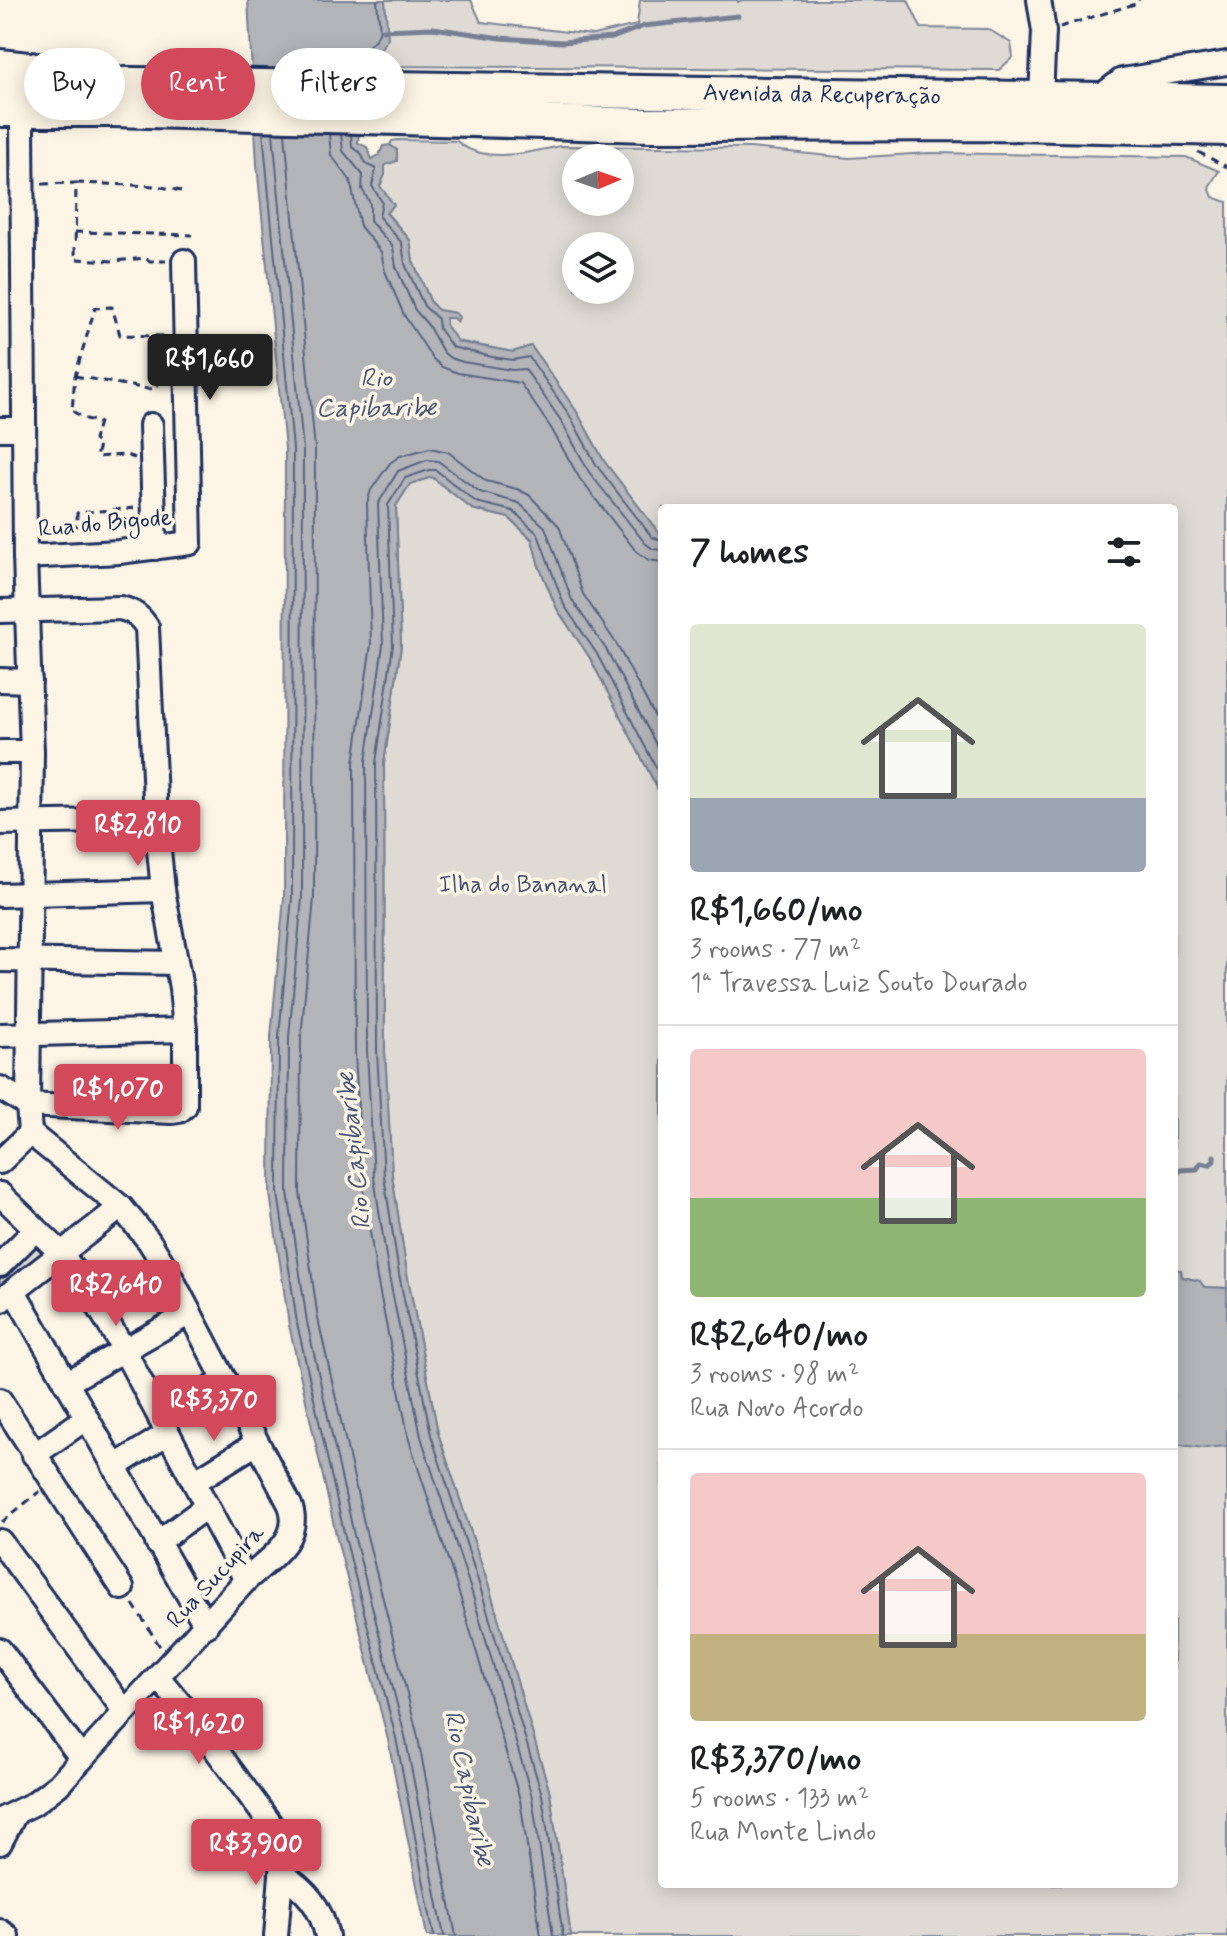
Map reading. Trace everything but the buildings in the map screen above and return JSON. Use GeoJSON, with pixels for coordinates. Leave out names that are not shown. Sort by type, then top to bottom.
{"type":"FeatureCollection","features":[{"type":"Feature","properties":{"kind":"highway"},"geometry":{"type":"LineString","coordinates":[[0,82],[141,91]]}},
{"type":"Feature","properties":{"kind":"highway"},"geometry":{"type":"LineString","coordinates":[[255,96],[418,103]]}},
{"type":"Feature","properties":{"kind":"highway"},"geometry":{"type":"LineString","coordinates":[[11,116],[141,98]]}},
{"type":"Feature","properties":{"kind":"highway","name":"Avenida da Recuperação"},"geometry":{"type":"LineString","coordinates":[[418,103],[1041,98],[1227,101]]}},
{"type":"Feature","properties":{"kind":"highway","name":"Avenida da Recuperação"},"geometry":{"type":"LineString","coordinates":[[418,103],[649,125],[1015,124],[1227,129]]}},
{"type":"Feature","properties":{"kind":"street"},"geometry":{"type":"LineString","coordinates":[[1039,0],[1044,31],[1041,98]]}},
{"type":"Feature","properties":{"kind":"street"},"geometry":{"type":"LineString","coordinates":[[0,61],[79,70],[141,85]]}},
{"type":"Feature","properties":{"kind":"street"},"geometry":{"type":"LineString","coordinates":[[1097,99],[1122,80],[1227,63]]}},
{"type":"Feature","properties":{"kind":"street"},"geometry":{"type":"LineString","coordinates":[[0,1162],[30,1133],[32,752],[25,557],[23,185],[11,116]]}},
{"type":"Feature","properties":{"kind":"street","name":"Rua do Bigode"},"geometry":{"type":"LineString","coordinates":[[25,557],[190,543],[176,261]]}},
{"type":"Feature","properties":{"kind":"street"},"geometry":{"type":"LineString","coordinates":[[151,425],[155,548]]}},
{"type":"Feature","properties":{"kind":"street"},"geometry":{"type":"LineString","coordinates":[[0,429],[24,429]]}},
{"type":"Feature","properties":{"kind":"street"},"geometry":{"type":"LineString","coordinates":[[0,611],[120,608],[130,610],[141,618],[149,638],[156,820],[163,890],[185,1030],[185,1106],[172,1112],[28,1105],[0,1088]]}},
{"type":"Feature","properties":{"kind":"street"},"geometry":{"type":"LineString","coordinates":[[0,680],[30,681]]}},
{"type":"Feature","properties":{"kind":"street"},"geometry":{"type":"LineString","coordinates":[[0,752],[32,752]]}},
{"type":"Feature","properties":{"kind":"street"},"geometry":{"type":"LineString","coordinates":[[0,823],[156,820]]}},
{"type":"Feature","properties":{"kind":"street"},"geometry":{"type":"LineString","coordinates":[[0,895],[163,890]]}},
{"type":"Feature","properties":{"kind":"street"},"geometry":{"type":"LineString","coordinates":[[0,960],[176,963]]}},
{"type":"Feature","properties":{"kind":"street"},"geometry":{"type":"LineString","coordinates":[[0,1035],[185,1030]]}},
{"type":"Feature","properties":{"kind":"street","name":"Rua Sucupira"},"geometry":{"type":"LineString","coordinates":[[0,1843],[8,1817],[58,1785],[246,1580],[279,1550],[291,1535],[294,1525],[290,1505],[149,1241],[121,1207],[30,1133]]}},
{"type":"Feature","properties":{"kind":"street"},"geometry":{"type":"LineString","coordinates":[[0,1194],[61,1253],[97,1304],[246,1580]]}},
{"type":"Feature","properties":{"kind":"street"},"geometry":{"type":"LineString","coordinates":[[121,1207],[7,1296],[66,1383],[206,1626]]}},
{"type":"Feature","properties":{"kind":"street"},"geometry":{"type":"LineString","coordinates":[[0,1265],[35,1230]]}},
{"type":"Feature","properties":{"kind":"street"},"geometry":{"type":"LineString","coordinates":[[66,1383],[190,1313]]}},
{"type":"Feature","properties":{"kind":"street"},"geometry":{"type":"LineString","coordinates":[[114,1467],[225,1380]]}},
{"type":"Feature","properties":{"kind":"street"},"geometry":{"type":"LineString","coordinates":[[0,1401],[122,1588]]}},
{"type":"Feature","properties":{"kind":"street"},"geometry":{"type":"LineString","coordinates":[[34,1455],[85,1419]]}},
{"type":"Feature","properties":{"kind":"street"},"geometry":{"type":"LineString","coordinates":[[194,1482],[257,1443]]}},
{"type":"Feature","properties":{"kind":"street"},"geometry":{"type":"LineString","coordinates":[[157,1543],[207,1506]]}},
{"type":"Feature","properties":{"kind":"street"},"geometry":{"type":"LineString","coordinates":[[0,1541],[125,1712]]}},
{"type":"Feature","properties":{"kind":"street"},"geometry":{"type":"LineString","coordinates":[[0,1650],[82,1759]]}},
{"type":"Feature","properties":{"kind":"street"},"geometry":{"type":"LineString","coordinates":[[165,1670],[197,1724],[275,1830],[281,1873],[276,1936]]}},
{"type":"Feature","properties":{"kind":"street"},"geometry":{"type":"LineString","coordinates":[[281,1873],[308,1893],[318,1907],[327,1936]]}},
{"type":"Feature","properties":{"kind":"street"},"geometry":{"type":"LineString","coordinates":[[0,1931],[7,1936]]}},
{"type":"Feature","properties":{"kind":"path"},"geometry":{"type":"LineString","coordinates":[[1044,31],[1138,3],[1139,0]]}},
{"type":"Feature","properties":{"kind":"path"},"geometry":{"type":"LineString","coordinates":[[76,183],[75,259],[176,261]]}},
{"type":"Feature","properties":{"kind":"path"},"geometry":{"type":"LineString","coordinates":[[23,185],[156,186],[181,191]]}},
{"type":"Feature","properties":{"kind":"path"},"geometry":{"type":"LineString","coordinates":[[75,232],[192,235]]}},
{"type":"Feature","properties":{"kind":"path"},"geometry":{"type":"LineString","coordinates":[[137,458],[126,455],[96,457],[99,445],[94,440],[99,422],[72,411],[75,376],[95,308],[112,307],[120,335],[162,336],[172,332]]}},
{"type":"Feature","properties":{"kind":"path"},"geometry":{"type":"LineString","coordinates":[[75,376],[148,389],[156,388],[159,381],[176,379]]}},
{"type":"Feature","properties":{"kind":"path"},"geometry":{"type":"LineString","coordinates":[[25,531],[77,526],[77,513],[135,507]]}},
{"type":"Feature","properties":{"kind":"path"},"geometry":{"type":"LineString","coordinates":[[0,1524],[52,1481]]}},
{"type":"Feature","properties":{"kind":"path"},"geometry":{"type":"LineString","coordinates":[[122,1588],[165,1670]]}},
{"type":"Feature","properties":{"kind":"green space"},"geometry":{"type":"Polygon","coordinates":[[[383,0],[471,0],[481,22],[593,35],[637,25],[640,0],[908,0],[921,28],[988,29],[1011,43],[1013,57],[999,70],[405,66],[405,48],[374,48],[383,0]]]}},
{"type":"Feature","properties":{"kind":"green space"},"geometry":{"type":"Polygon","coordinates":[[[392,141],[457,141],[479,153],[493,155],[562,146],[562,216],[634,216],[634,147],[750,148],[849,158],[929,153],[1186,157],[1219,171],[1209,187],[1213,197],[1227,202],[1227,1288],[1205,1287],[1196,1280],[1182,1277],[1181,1270],[1178,1270],[1178,504],[658,504],[658,532],[604,461],[577,412],[531,346],[513,352],[457,341],[446,325],[446,317],[453,318],[455,313],[438,310],[431,303],[413,261],[410,240],[386,212],[379,186],[385,165],[397,150],[390,145],[392,141]]]}},
{"type":"Feature","properties":{"kind":"green space","name":"Ilha do Bananal"},"geometry":{"type":"Polygon","coordinates":[[[432,477],[472,509],[509,518],[532,540],[557,609],[590,658],[658,789],[658,1888],[1178,1888],[1178,1444],[1208,1448],[1227,1429],[1227,1936],[571,1936],[550,1793],[489,1587],[438,1433],[407,1273],[392,1175],[385,1052],[384,763],[401,646],[396,506],[410,484],[432,477]]]}},
{"type":"Feature","properties":{"kind":"green space"},"geometry":{"type":"Polygon","coordinates":[[[36,1236],[53,1254],[0,1296],[0,1272],[36,1236]]]}},
{"type":"Feature","properties":{"kind":"water","name":"Rio Capibaribe"},"geometry":{"type":"Polygon","coordinates":[[[248,0],[385,0],[388,38],[381,48],[271,48],[271,120],[360,120],[358,143],[367,147],[372,159],[379,155],[383,146],[390,145],[397,150],[397,161],[385,165],[380,186],[394,205],[386,213],[410,240],[413,261],[431,303],[438,310],[455,313],[459,317],[457,322],[446,318],[446,325],[458,342],[513,352],[531,346],[577,412],[604,461],[658,532],[658,789],[590,658],[557,609],[539,566],[532,539],[509,518],[472,509],[432,477],[410,484],[396,506],[401,646],[384,763],[385,1052],[392,1175],[407,1273],[438,1433],[489,1587],[550,1793],[571,1936],[427,1936],[388,1740],[337,1539],[289,1325],[270,1194],[271,1036],[284,898],[285,449],[257,165],[255,48],[251,48],[248,0]]]}},
{"type":"Feature","properties":{"kind":"water"},"geometry":{"type":"Polygon","coordinates":[[[1178,1270],[1181,1270],[1182,1277],[1200,1281],[1204,1287],[1227,1288],[1227,1446],[1204,1448],[1178,1445],[1178,1270]]]}},
{"type":"Feature","properties":{"kind":"waterway"},"geometry":{"type":"LineString","coordinates":[[383,30],[433,28],[501,38],[562,42],[612,38],[644,26],[738,16]]}},
{"type":"Feature","properties":{"kind":"waterway"},"geometry":{"type":"LineString","coordinates":[[1178,1173],[1180,1170],[1197,1169],[1201,1163],[1209,1165],[1214,1161],[1214,1156]]}}]}
